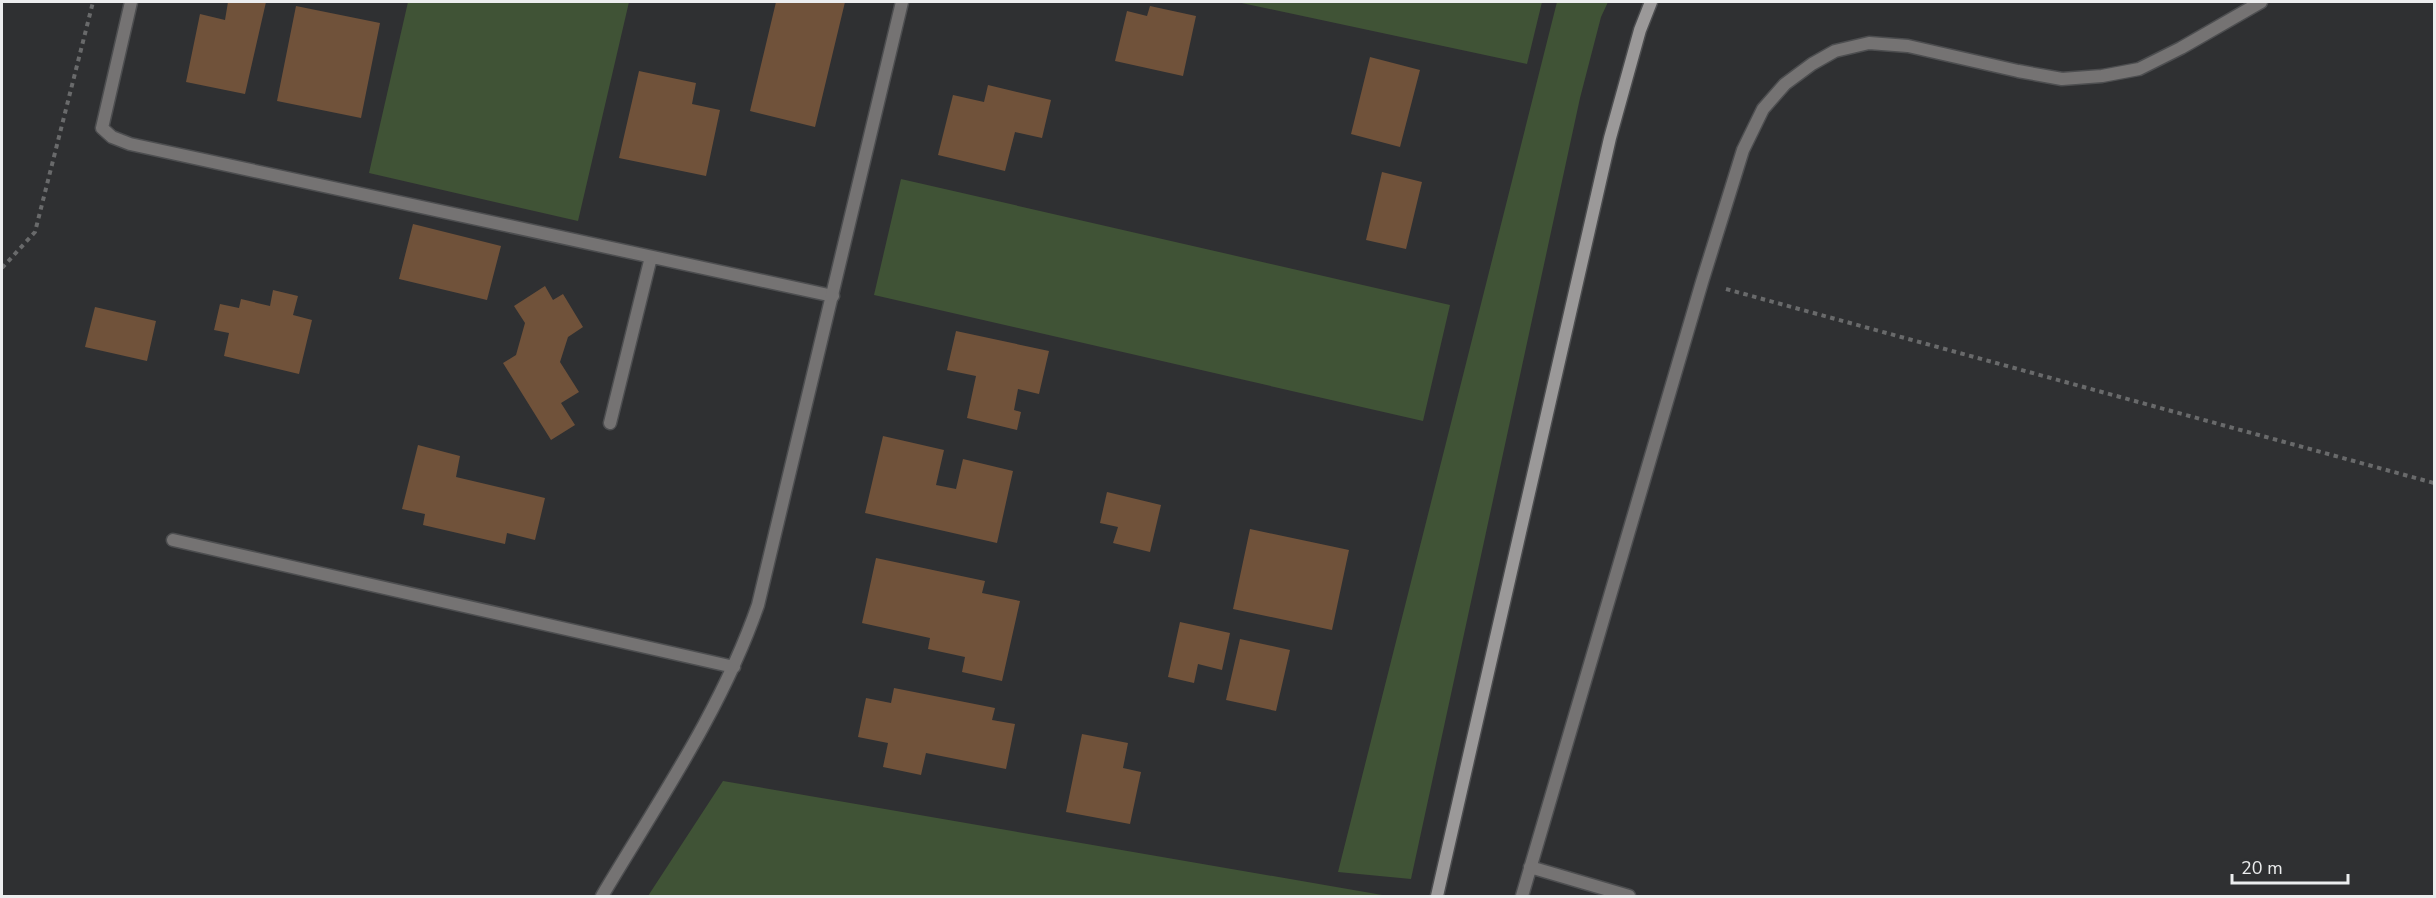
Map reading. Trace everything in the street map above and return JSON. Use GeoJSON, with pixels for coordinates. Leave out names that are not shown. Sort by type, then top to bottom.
{"type":"FeatureCollection","features":[{"type":"Feature","properties":{"kind":"main road"},"geometry":{"type":"LineString","coordinates":[[1437,897],[1610,138],[1640,30],[1651,2]]}},
{"type":"Feature","properties":{"kind":"street"},"geometry":{"type":"LineString","coordinates":[[131,2],[102,128],[112,137],[130,144],[832,296]]}},
{"type":"Feature","properties":{"kind":"street"},"geometry":{"type":"LineString","coordinates":[[602,897],[711,711],[734,667],[751,626],[770,563],[902,2]]}},
{"type":"Feature","properties":{"kind":"street"},"geometry":{"type":"LineString","coordinates":[[1522,897],[1702,282],[1743,150],[1763,109],[1785,84],[1812,64],[1835,51],[1869,43],[1908,46],[2062,79],[2102,76],[2139,69],[2181,48],[2261,2]]}},
{"type":"Feature","properties":{"kind":"street"},"geometry":{"type":"LineString","coordinates":[[610,423],[651,257]]}},
{"type":"Feature","properties":{"kind":"street"},"geometry":{"type":"LineString","coordinates":[[173,540],[734,667]]}},
{"type":"Feature","properties":{"kind":"street"},"geometry":{"type":"LineString","coordinates":[[1530,867],[1629,897]]}},
{"type":"Feature","properties":{"kind":"path"},"geometry":{"type":"LineString","coordinates":[[2,268],[34,232],[93,2]]}},
{"type":"Feature","properties":{"kind":"path"},"geometry":{"type":"LineString","coordinates":[[1702,282],[2434,483]]}},
{"type":"Feature","properties":{"kind":"green space"},"geometry":{"type":"Polygon","coordinates":[[[408,2],[629,2],[578,221],[369,173],[408,2]]]}},
{"type":"Feature","properties":{"kind":"green space"},"geometry":{"type":"Polygon","coordinates":[[[1237,2],[1542,2],[1527,64],[1237,2]]]}},
{"type":"Feature","properties":{"kind":"green space"},"geometry":{"type":"Polygon","coordinates":[[[1557,2],[1608,2],[1601,17],[1580,98],[1411,879],[1338,872],[1557,2]]]}},
{"type":"Feature","properties":{"kind":"green space"},"geometry":{"type":"Polygon","coordinates":[[[901,179],[1450,305],[1423,421],[874,295],[901,179]]]}},
{"type":"Feature","properties":{"kind":"green space"},"geometry":{"type":"Polygon","coordinates":[[[723,781],[1388,896],[648,896],[723,781]]]}},
{"type":"Feature","properties":{"kind":"building"},"geometry":{"type":"Polygon","coordinates":[[[228,2],[266,2],[245,94],[186,82],[200,14],[225,20],[228,2]]]}},
{"type":"Feature","properties":{"kind":"building"},"geometry":{"type":"Polygon","coordinates":[[[776,2],[845,2],[815,127],[750,111],[776,2]]]}},
{"type":"Feature","properties":{"kind":"building"},"geometry":{"type":"Polygon","coordinates":[[[296,6],[380,23],[361,118],[277,101],[296,6]]]}},
{"type":"Feature","properties":{"kind":"building"},"geometry":{"type":"Polygon","coordinates":[[[1150,6],[1196,16],[1183,76],[1115,61],[1127,11],[1147,16],[1150,6]]]}},
{"type":"Feature","properties":{"kind":"building"},"geometry":{"type":"Polygon","coordinates":[[[1370,57],[1420,70],[1400,147],[1351,134],[1370,57]]]}},
{"type":"Feature","properties":{"kind":"building"},"geometry":{"type":"Polygon","coordinates":[[[639,71],[696,83],[692,104],[720,110],[706,176],[619,158],[639,71]]]}},
{"type":"Feature","properties":{"kind":"building"},"geometry":{"type":"Polygon","coordinates":[[[988,85],[1051,100],[1042,138],[1015,132],[1005,171],[938,155],[953,95],[984,102],[988,85]]]}},
{"type":"Feature","properties":{"kind":"building"},"geometry":{"type":"Polygon","coordinates":[[[1382,172],[1422,182],[1406,249],[1366,240],[1382,172]]]}},
{"type":"Feature","properties":{"kind":"building"},"geometry":{"type":"Polygon","coordinates":[[[413,224],[501,246],[487,300],[399,279],[413,224]]]}},
{"type":"Feature","properties":{"kind":"building"},"geometry":{"type":"Polygon","coordinates":[[[545,286],[553,300],[563,294],[583,327],[568,337],[560,362],[579,392],[561,403],[575,425],[551,440],[503,363],[516,355],[525,323],[514,306],[545,286]]]}},
{"type":"Feature","properties":{"kind":"building"},"geometry":{"type":"Polygon","coordinates":[[[273,290],[298,296],[293,315],[312,320],[299,374],[224,356],[229,333],[214,330],[220,304],[239,308],[241,299],[270,306],[273,290]]]}},
{"type":"Feature","properties":{"kind":"building"},"geometry":{"type":"Polygon","coordinates":[[[95,307],[156,321],[147,361],[85,347],[95,307]]]}},
{"type":"Feature","properties":{"kind":"building"},"geometry":{"type":"Polygon","coordinates":[[[956,331],[1049,351],[1039,394],[1018,389],[1014,410],[1021,412],[1017,430],[967,418],[976,376],[947,370],[956,331]]]}},
{"type":"Feature","properties":{"kind":"building"},"geometry":{"type":"Polygon","coordinates":[[[883,436],[944,450],[936,485],[956,489],[963,459],[1013,471],[997,543],[865,513],[883,436]]]}},
{"type":"Feature","properties":{"kind":"building"},"geometry":{"type":"Polygon","coordinates":[[[418,445],[460,456],[456,477],[545,498],[535,540],[507,533],[505,544],[423,525],[425,514],[402,509],[418,445]]]}},
{"type":"Feature","properties":{"kind":"building"},"geometry":{"type":"Polygon","coordinates":[[[1107,492],[1161,505],[1150,552],[1113,543],[1118,527],[1100,523],[1107,492]]]}},
{"type":"Feature","properties":{"kind":"building"},"geometry":{"type":"Polygon","coordinates":[[[1250,529],[1349,550],[1332,630],[1233,609],[1250,529]]]}},
{"type":"Feature","properties":{"kind":"building"},"geometry":{"type":"Polygon","coordinates":[[[876,558],[985,581],[982,593],[1020,601],[1002,681],[962,672],[965,657],[928,649],[930,638],[862,623],[876,558]]]}},
{"type":"Feature","properties":{"kind":"building"},"geometry":{"type":"Polygon","coordinates":[[[1180,622],[1230,633],[1222,670],[1198,664],[1194,683],[1168,677],[1180,622]]]}},
{"type":"Feature","properties":{"kind":"building"},"geometry":{"type":"Polygon","coordinates":[[[1240,639],[1290,650],[1276,711],[1226,700],[1240,639]]]}},
{"type":"Feature","properties":{"kind":"building"},"geometry":{"type":"Polygon","coordinates":[[[894,688],[995,708],[992,720],[1015,724],[1006,769],[926,753],[921,775],[883,767],[888,743],[858,737],[866,698],[891,703],[894,688]]]}},
{"type":"Feature","properties":{"kind":"building"},"geometry":{"type":"Polygon","coordinates":[[[1082,734],[1128,743],[1123,768],[1141,772],[1130,824],[1066,812],[1082,734]]]}}]}
